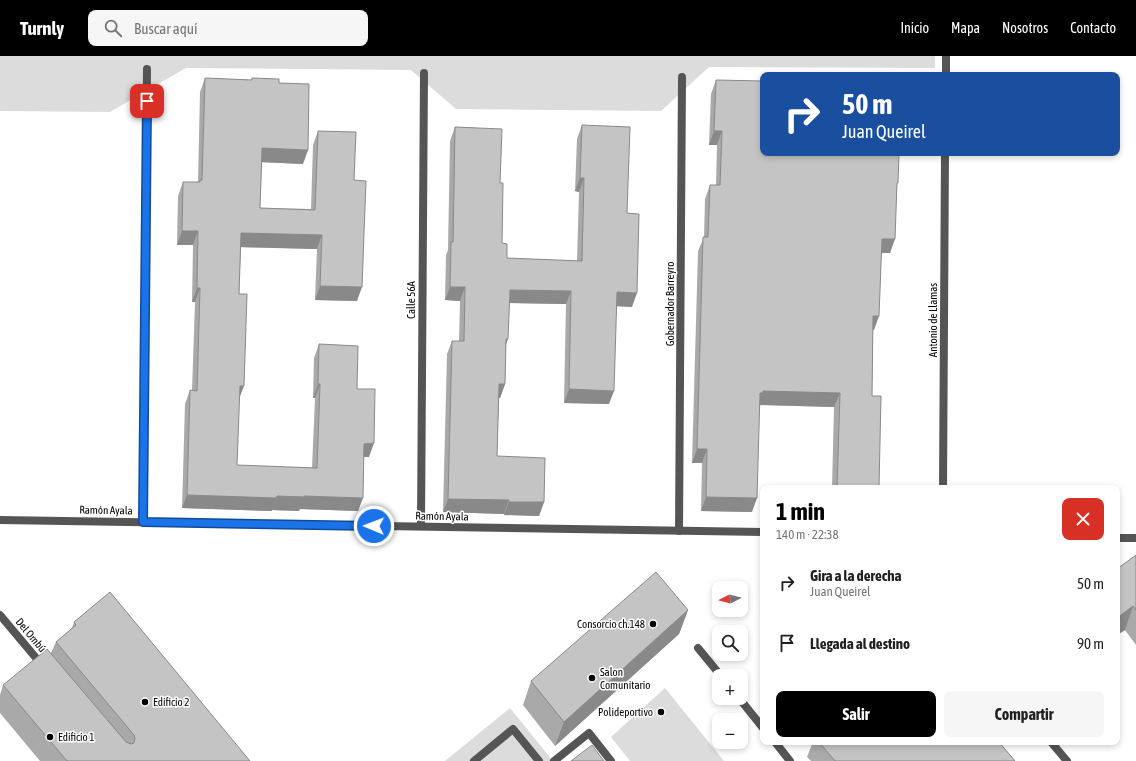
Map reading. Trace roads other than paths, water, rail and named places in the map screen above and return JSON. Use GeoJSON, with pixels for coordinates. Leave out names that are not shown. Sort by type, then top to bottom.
{"type":"FeatureCollection","features":[{"type":"Feature","properties":{"kind":"street"},"geometry":{"type":"LineString","coordinates":[[946,56],[946,72]]}},
{"type":"Feature","properties":{"kind":"street"},"geometry":{"type":"LineString","coordinates":[[143,522],[147,69]]}},
{"type":"Feature","properties":{"kind":"street","name":"Calle 56A"},"geometry":{"type":"LineString","coordinates":[[421,526],[424,73]]}},
{"type":"Feature","properties":{"kind":"street","name":"Gobernador Barreyro"},"geometry":{"type":"LineString","coordinates":[[679,531],[682,77]]}},
{"type":"Feature","properties":{"kind":"street","name":"Antonio de Llamas"},"geometry":{"type":"LineString","coordinates":[[943,485],[945,156]]}},
{"type":"Feature","properties":{"kind":"street","name":"Ramón Ayala"},"geometry":{"type":"LineString","coordinates":[[0,520],[760,532]]}},
{"type":"Feature","properties":{"kind":"street"},"geometry":{"type":"LineString","coordinates":[[1120,538],[1136,538]]}},
{"type":"Feature","properties":{"kind":"street","name":"Del Ombú"},"geometry":{"type":"LineString","coordinates":[[0,616],[46,670]]}},
{"type":"Feature","properties":{"kind":"street"},"geometry":{"type":"LineString","coordinates":[[698,648],[715,669]]}},
{"type":"Feature","properties":{"kind":"street"},"geometry":{"type":"LineString","coordinates":[[745,705],[760,724]]}},
{"type":"Feature","properties":{"kind":"street"},"geometry":{"type":"LineString","coordinates":[[474,761],[512,729],[539,761]]}},
{"type":"Feature","properties":{"kind":"street"},"geometry":{"type":"LineString","coordinates":[[554,761],[588,733],[611,761]]}},
{"type":"Feature","properties":{"kind":"street"},"geometry":{"type":"LineString","coordinates":[[777,745],[790,761]]}},
{"type":"Feature","properties":{"kind":"street"},"geometry":{"type":"LineString","coordinates":[[1054,745],[1067,761]]}},
{"type":"Feature","properties":{"kind":"place","name":"Consorcio ch.148"},"geometry":{"type":"Point","coordinates":[653,624]}},
{"type":"Feature","properties":{"kind":"place","name":"Salon Comunitario"},"geometry":{"type":"Point","coordinates":[592,678]}},
{"type":"Feature","properties":{"kind":"place","name":"Edificio 2"},"geometry":{"type":"Point","coordinates":[145,702]}},
{"type":"Feature","properties":{"kind":"place","name":"Polideportivo"},"geometry":{"type":"Point","coordinates":[661,712]}},
{"type":"Feature","properties":{"kind":"place","name":"Edificio 1"},"geometry":{"type":"Point","coordinates":[50,737]}}]}
